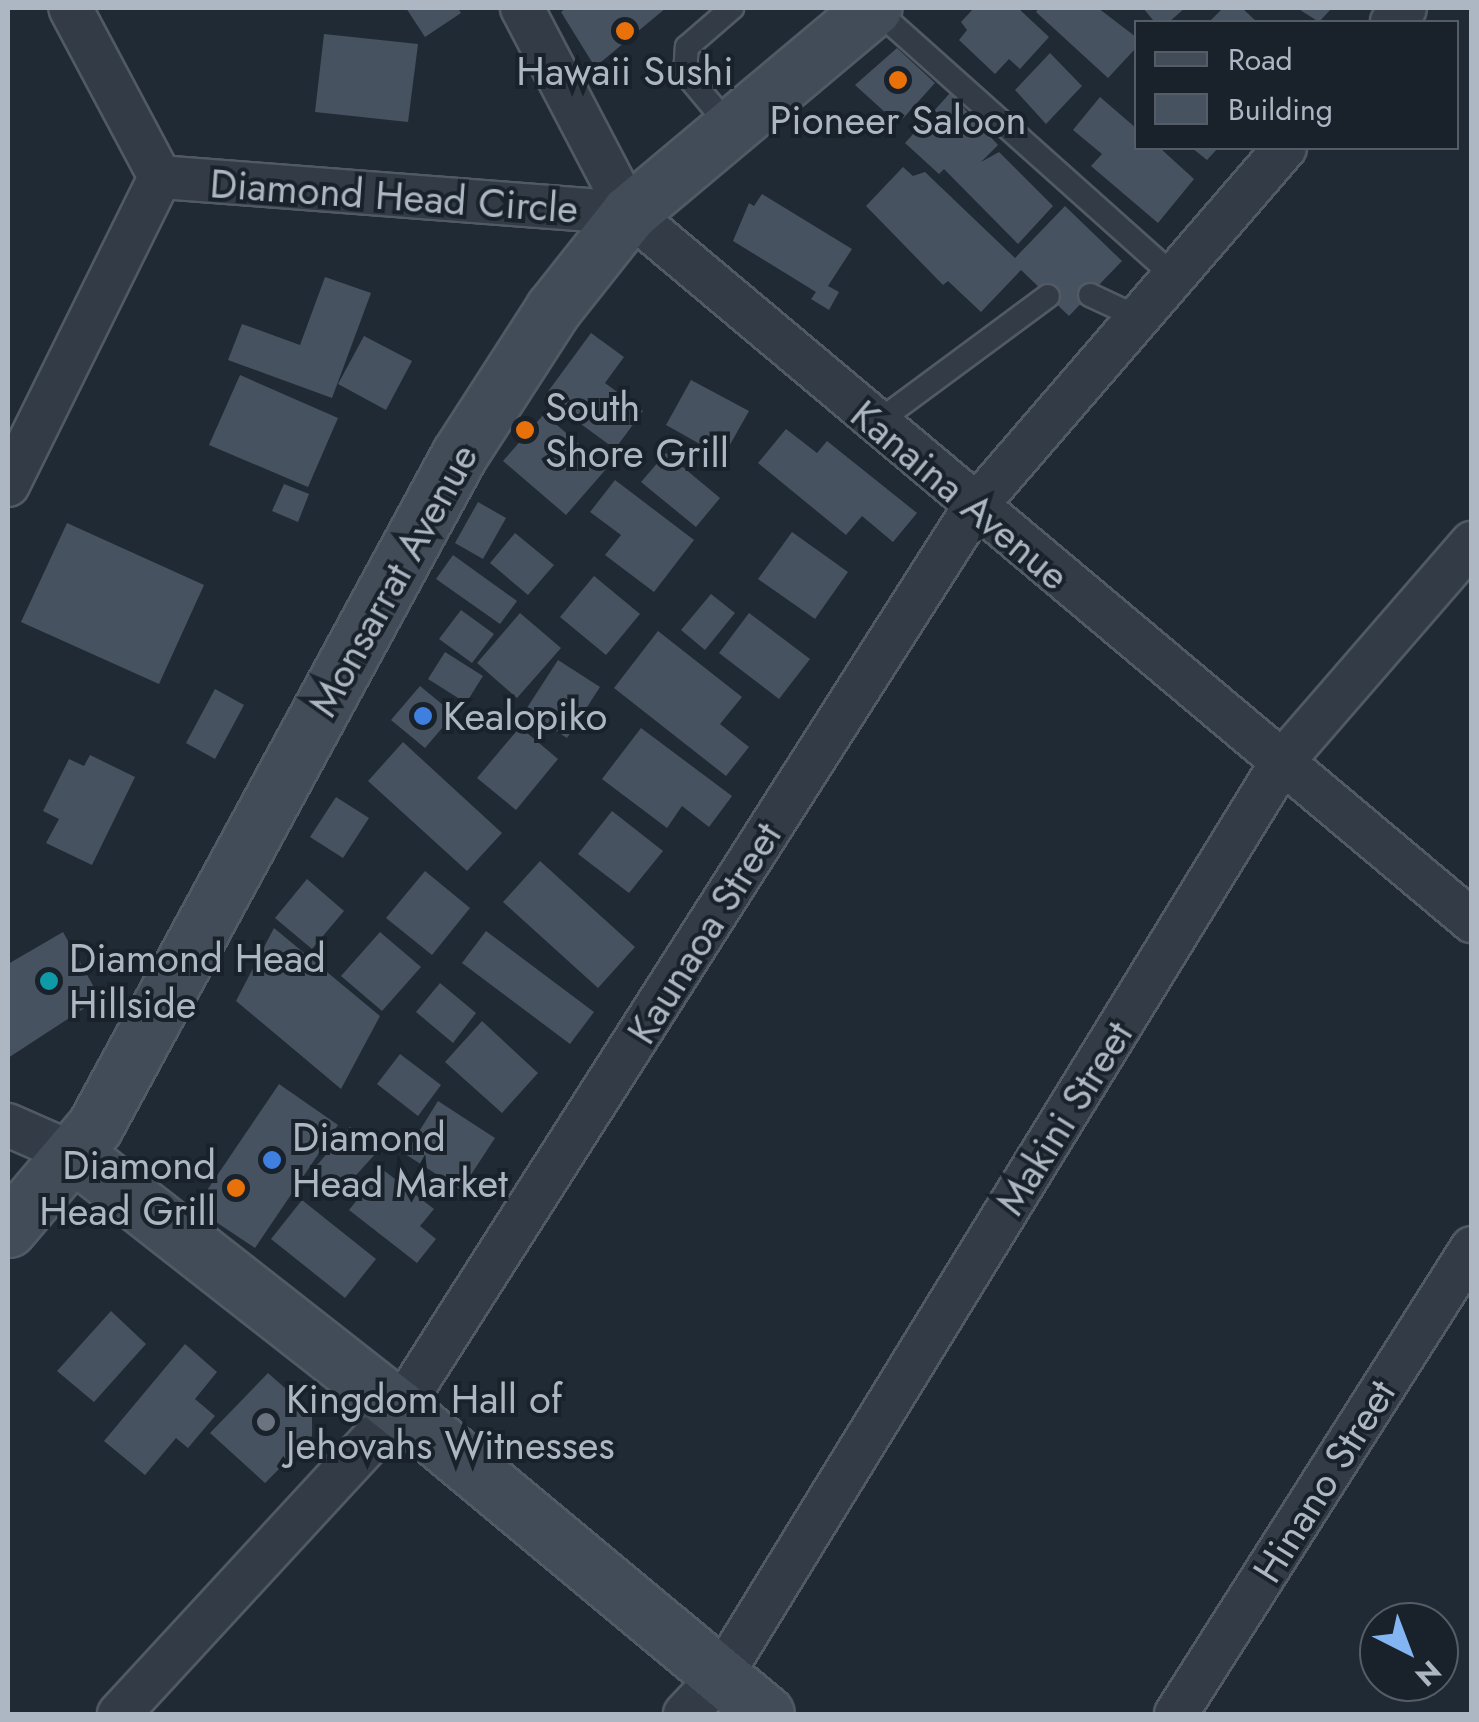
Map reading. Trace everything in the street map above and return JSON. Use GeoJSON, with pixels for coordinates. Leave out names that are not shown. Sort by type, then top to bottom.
{"type":"FeatureCollection","features":[{"type":"Feature","properties":{"kind":"street","name":"Diamond Head Circle"},"geometry":{"type":"LineString","coordinates":[[70,8],[160,178]]}},
{"type":"Feature","properties":{"kind":"street","name":"Kanaina Avenue"},"geometry":{"type":"LineString","coordinates":[[522,8],[629,213],[974,508],[1472,921]]}},
{"type":"Feature","properties":{"kind":"street","name":"Monsarrat Avenue"},"geometry":{"type":"LineString","coordinates":[[8,1229],[76,1155],[459,454],[553,310],[629,213],[732,129],[860,12]]}},
{"type":"Feature","properties":{"kind":"street","name":"Kaunaoa Street"},"geometry":{"type":"LineString","coordinates":[[120,1714],[400,1409],[974,508],[1283,150]]}},
{"type":"Feature","properties":{"kind":"street","name":"Diamond Head Circle"},"geometry":{"type":"LineString","coordinates":[[160,178],[629,213]]}},
{"type":"Feature","properties":{"kind":"street","name":"Diamond Head Circle"},"geometry":{"type":"LineString","coordinates":[[8,485],[160,178]]}},
{"type":"Feature","properties":{"kind":"street","name":"Makini Street"},"geometry":{"type":"LineString","coordinates":[[703,1695],[1282,762],[1472,543]]}},
{"type":"Feature","properties":{"kind":"street"},"geometry":{"type":"LineString","coordinates":[[8,1126],[76,1155],[400,1409],[703,1695],[766,1714]]}},
{"type":"Feature","properties":{"kind":"street","name":"Hinano Street"},"geometry":{"type":"LineString","coordinates":[[1176,1714],[1472,1248]]}},
{"type":"Feature","properties":{"kind":"lane"},"geometry":{"type":"LineString","coordinates":[[732,8],[687,48],[685,73],[732,129]]}},
{"type":"Feature","properties":{"kind":"lane"},"geometry":{"type":"LineString","coordinates":[[860,12],[1175,277]]}},
{"type":"Feature","properties":{"kind":"lane"},"geometry":{"type":"LineString","coordinates":[[1090,294],[1139,318]]}},
{"type":"Feature","properties":{"kind":"lane"},"geometry":{"type":"LineString","coordinates":[[875,424],[1048,296]]}},
{"type":"Feature","properties":{"kind":"building"},"geometry":{"type":"Polygon","coordinates":[[[406,8],[458,8],[461,13],[425,37],[406,8]]]}},
{"type":"Feature","properties":{"kind":"building"},"geometry":{"type":"Polygon","coordinates":[[[566,8],[666,8],[595,67],[561,12],[566,8]]]}},
{"type":"Feature","properties":{"kind":"building"},"geometry":{"type":"Polygon","coordinates":[[[974,8],[1018,8],[1049,37],[1020,69],[1009,59],[995,74],[959,40],[967,30],[961,22],[974,8]]]}},
{"type":"Feature","properties":{"kind":"building"},"geometry":{"type":"Polygon","coordinates":[[[1039,8],[1098,8],[1134,35],[1134,50],[1108,78],[1036,12],[1039,8]]]}},
{"type":"Feature","properties":{"kind":"building"},"geometry":{"type":"Polygon","coordinates":[[[1143,8],[1185,8],[1171,20],[1153,20],[1143,8]]]}},
{"type":"Feature","properties":{"kind":"building"},"geometry":{"type":"Polygon","coordinates":[[[1223,8],[1242,8],[1255,20],[1211,20],[1223,8]]]}},
{"type":"Feature","properties":{"kind":"building"},"geometry":{"type":"Polygon","coordinates":[[[1297,8],[1332,8],[1316,20],[1297,8]]]}},
{"type":"Feature","properties":{"kind":"building"},"geometry":{"type":"Polygon","coordinates":[[[324,34],[418,44],[408,122],[315,112],[324,34]]]}},
{"type":"Feature","properties":{"kind":"building"},"geometry":{"type":"Polygon","coordinates":[[[897,48],[935,83],[898,124],[855,85],[897,48]]]}},
{"type":"Feature","properties":{"kind":"building"},"geometry":{"type":"Polygon","coordinates":[[[1050,53],[1082,86],[1046,124],[1015,90],[1050,53]]]}},
{"type":"Feature","properties":{"kind":"building"},"geometry":{"type":"Polygon","coordinates":[[[950,93],[998,145],[981,162],[999,152],[1053,206],[1018,244],[944,169],[939,174],[905,143],[950,93]]]}},
{"type":"Feature","properties":{"kind":"building"},"geometry":{"type":"Polygon","coordinates":[[[1100,97],[1134,126],[1134,150],[1162,150],[1194,179],[1158,223],[1091,166],[1102,154],[1073,130],[1100,97]]]}},
{"type":"Feature","properties":{"kind":"building"},"geometry":{"type":"Polygon","coordinates":[[[1194,150],[1216,150],[1207,160],[1194,150]]]}},
{"type":"Feature","properties":{"kind":"building"},"geometry":{"type":"Polygon","coordinates":[[[903,167],[913,176],[925,172],[1015,258],[1065,206],[1122,261],[1069,316],[1021,270],[981,312],[948,281],[943,285],[866,206],[903,167]]]}},
{"type":"Feature","properties":{"kind":"building"},"geometry":{"type":"Polygon","coordinates":[[[762,194],[852,249],[828,286],[839,292],[829,310],[811,299],[816,292],[733,241],[749,203],[754,206],[762,194]]]}},
{"type":"Feature","properties":{"kind":"building"},"geometry":{"type":"Polygon","coordinates":[[[325,277],[371,293],[332,398],[228,360],[242,324],[300,345],[325,277]]]}},
{"type":"Feature","properties":{"kind":"building"},"geometry":{"type":"Polygon","coordinates":[[[591,333],[624,357],[605,383],[643,411],[615,449],[544,397],[591,333]]]}},
{"type":"Feature","properties":{"kind":"building"},"geometry":{"type":"Polygon","coordinates":[[[364,336],[412,361],[386,410],[338,384],[364,336]]]}},
{"type":"Feature","properties":{"kind":"building"},"geometry":{"type":"Polygon","coordinates":[[[240,375],[338,418],[308,487],[209,445],[240,375]]]}},
{"type":"Feature","properties":{"kind":"building"},"geometry":{"type":"Polygon","coordinates":[[[691,380],[749,411],[723,457],[666,425],[691,380]]]}},
{"type":"Feature","properties":{"kind":"building"},"geometry":{"type":"Polygon","coordinates":[[[544,414],[607,468],[566,515],[503,461],[544,414]]]}},
{"type":"Feature","properties":{"kind":"building"},"geometry":{"type":"Polygon","coordinates":[[[786,429],[817,453],[827,441],[917,513],[893,542],[862,516],[846,535],[758,463],[786,429]]]}},
{"type":"Feature","properties":{"kind":"building"},"geometry":{"type":"Polygon","coordinates":[[[666,453],[720,498],[696,527],[641,482],[666,453]]]}},
{"type":"Feature","properties":{"kind":"building"},"geometry":{"type":"Polygon","coordinates":[[[615,480],[694,540],[654,592],[605,555],[621,535],[590,512],[615,480]]]}},
{"type":"Feature","properties":{"kind":"building"},"geometry":{"type":"Polygon","coordinates":[[[284,484],[309,494],[298,522],[272,511],[284,484]]]}},
{"type":"Feature","properties":{"kind":"building"},"geometry":{"type":"Polygon","coordinates":[[[478,502],[506,518],[483,559],[455,543],[478,502]]]}},
{"type":"Feature","properties":{"kind":"building"},"geometry":{"type":"Polygon","coordinates":[[[67,523],[204,585],[159,684],[21,622],[67,523]]]}},
{"type":"Feature","properties":{"kind":"building"},"geometry":{"type":"Polygon","coordinates":[[[792,532],[848,572],[815,619],[758,579],[792,532]]]}},
{"type":"Feature","properties":{"kind":"building"},"geometry":{"type":"Polygon","coordinates":[[[515,533],[554,565],[528,595],[490,563],[515,533]]]}},
{"type":"Feature","properties":{"kind":"building"},"geometry":{"type":"Polygon","coordinates":[[[453,555],[517,601],[500,624],[436,579],[453,555]]]}},
{"type":"Feature","properties":{"kind":"building"},"geometry":{"type":"Polygon","coordinates":[[[594,576],[640,614],[606,655],[560,617],[594,576]]]}},
{"type":"Feature","properties":{"kind":"building"},"geometry":{"type":"Polygon","coordinates":[[[711,594],[735,613],[705,650],[681,630],[711,594]]]}},
{"type":"Feature","properties":{"kind":"building"},"geometry":{"type":"Polygon","coordinates":[[[461,610],[494,634],[472,663],[439,639],[461,610]]]}},
{"type":"Feature","properties":{"kind":"building"},"geometry":{"type":"Polygon","coordinates":[[[520,613],[561,648],[517,698],[477,663],[520,613]]]}},
{"type":"Feature","properties":{"kind":"building"},"geometry":{"type":"Polygon","coordinates":[[[749,613],[810,659],[779,699],[719,653],[749,613]]]}},
{"type":"Feature","properties":{"kind":"building"},"geometry":{"type":"Polygon","coordinates":[[[658,631],[742,697],[720,724],[749,747],[726,776],[614,688],[658,631]]]}},
{"type":"Feature","properties":{"kind":"building"},"geometry":{"type":"Polygon","coordinates":[[[445,652],[483,676],[466,703],[428,679],[445,652]]]}},
{"type":"Feature","properties":{"kind":"building"},"geometry":{"type":"Polygon","coordinates":[[[558,660],[600,687],[567,738],[525,711],[558,660]]]}},
{"type":"Feature","properties":{"kind":"building"},"geometry":{"type":"Polygon","coordinates":[[[420,686],[454,714],[425,748],[391,720],[420,686]]]}},
{"type":"Feature","properties":{"kind":"building"},"geometry":{"type":"Polygon","coordinates":[[[215,689],[244,705],[215,759],[186,743],[215,689]]]}},
{"type":"Feature","properties":{"kind":"building"},"geometry":{"type":"Polygon","coordinates":[[[520,727],[558,759],[516,810],[477,778],[520,727]]]}},
{"type":"Feature","properties":{"kind":"building"},"geometry":{"type":"Polygon","coordinates":[[[641,728],[732,796],[709,827],[682,806],[667,828],[602,779],[641,728]]]}},
{"type":"Feature","properties":{"kind":"building"},"geometry":{"type":"Polygon","coordinates":[[[403,742],[502,833],[467,871],[368,781],[403,742]]]}},
{"type":"Feature","properties":{"kind":"building"},"geometry":{"type":"Polygon","coordinates":[[[90,755],[135,777],[92,865],[46,843],[59,819],[43,811],[69,759],[84,766],[90,755]]]}},
{"type":"Feature","properties":{"kind":"building"},"geometry":{"type":"Polygon","coordinates":[[[336,797],[369,818],[343,858],[310,837],[336,797]]]}},
{"type":"Feature","properties":{"kind":"building"},"geometry":{"type":"Polygon","coordinates":[[[612,811],[663,851],[629,893],[578,854],[612,811]]]}},
{"type":"Feature","properties":{"kind":"building"},"geometry":{"type":"Polygon","coordinates":[[[540,861],[635,947],[598,988],[503,902],[540,861]]]}},
{"type":"Feature","properties":{"kind":"building"},"geometry":{"type":"Polygon","coordinates":[[[425,871],[470,908],[432,955],[386,918],[425,871]]]}},
{"type":"Feature","properties":{"kind":"building"},"geometry":{"type":"Polygon","coordinates":[[[307,879],[344,911],[312,949],[275,918],[307,879]]]}},
{"type":"Feature","properties":{"kind":"building"},"geometry":{"type":"Polygon","coordinates":[[[274,928],[380,1016],[341,1089],[236,1001],[274,928]]]}},
{"type":"Feature","properties":{"kind":"building"},"geometry":{"type":"Polygon","coordinates":[[[486,931],[594,1012],[570,1044],[462,963],[486,931]]]}},
{"type":"Feature","properties":{"kind":"building","name":"Diamond Head Hillside"},"geometry":{"type":"Polygon","coordinates":[[[63,932],[100,998],[8,1058],[8,964],[63,932]]]}},
{"type":"Feature","properties":{"kind":"building"},"geometry":{"type":"Polygon","coordinates":[[[380,932],[421,967],[382,1011],[341,976],[380,932]]]}},
{"type":"Feature","properties":{"kind":"building"},"geometry":{"type":"Polygon","coordinates":[[[440,983],[476,1013],[453,1043],[416,1012],[440,983]]]}},
{"type":"Feature","properties":{"kind":"building"},"geometry":{"type":"Polygon","coordinates":[[[482,1021],[538,1073],[502,1113],[445,1062],[482,1021]]]}},
{"type":"Feature","properties":{"kind":"building"},"geometry":{"type":"Polygon","coordinates":[[[400,1054],[441,1085],[418,1116],[377,1084],[400,1054]]]}},
{"type":"Feature","properties":{"kind":"building"},"geometry":{"type":"Polygon","coordinates":[[[279,1084],[338,1125],[255,1248],[195,1208],[279,1084]]]}},
{"type":"Feature","properties":{"kind":"building"},"geometry":{"type":"Polygon","coordinates":[[[438,1101],[495,1138],[461,1190],[405,1154],[438,1101]]]}},
{"type":"Feature","properties":{"kind":"building"},"geometry":{"type":"Polygon","coordinates":[[[350,1127],[378,1151],[337,1196],[311,1172],[350,1127]]]}},
{"type":"Feature","properties":{"kind":"building"},"geometry":{"type":"Polygon","coordinates":[[[382,1169],[434,1209],[420,1226],[436,1239],[417,1263],[349,1210],[382,1169]]]}},
{"type":"Feature","properties":{"kind":"building"},"geometry":{"type":"Polygon","coordinates":[[[302,1200],[376,1259],[345,1298],[271,1239],[302,1200]]]}},
{"type":"Feature","properties":{"kind":"building"},"geometry":{"type":"Polygon","coordinates":[[[111,1311],[146,1344],[94,1402],[57,1371],[111,1311]]]}},
{"type":"Feature","properties":{"kind":"building"},"geometry":{"type":"Polygon","coordinates":[[[185,1344],[217,1372],[195,1399],[215,1416],[188,1448],[176,1438],[145,1475],[104,1441],[185,1344]]]}},
{"type":"Feature","properties":{"kind":"building","name":"Kingdom Hall of Jehovahs Witnesses"},"geometry":{"type":"Polygon","coordinates":[[[268,1373],[312,1412],[312,1436],[265,1483],[210,1433],[268,1373]]]}},
{"type":"Feature","properties":{"kind":"place","name":"Hawaii Sushi"},"geometry":{"type":"Point","coordinates":[625,31]}},
{"type":"Feature","properties":{"kind":"place","name":"Pioneer Saloon"},"geometry":{"type":"Point","coordinates":[898,80]}},
{"type":"Feature","properties":{"kind":"place","name":"South Shore Grill"},"geometry":{"type":"Point","coordinates":[525,430]}},
{"type":"Feature","properties":{"kind":"place","name":"Kealopiko"},"geometry":{"type":"Point","coordinates":[423,716]}},
{"type":"Feature","properties":{"kind":"place","name":"Diamond Head Hillside"},"geometry":{"type":"Point","coordinates":[49,981]}},
{"type":"Feature","properties":{"kind":"place","name":"Diamond Head Market"},"geometry":{"type":"Point","coordinates":[272,1160]}},
{"type":"Feature","properties":{"kind":"place","name":"Diamond Head Grill"},"geometry":{"type":"Point","coordinates":[236,1188]}},
{"type":"Feature","properties":{"kind":"place","name":"Kingdom Hall of Jehovahs Witnesses"},"geometry":{"type":"Point","coordinates":[266,1422]}}]}
